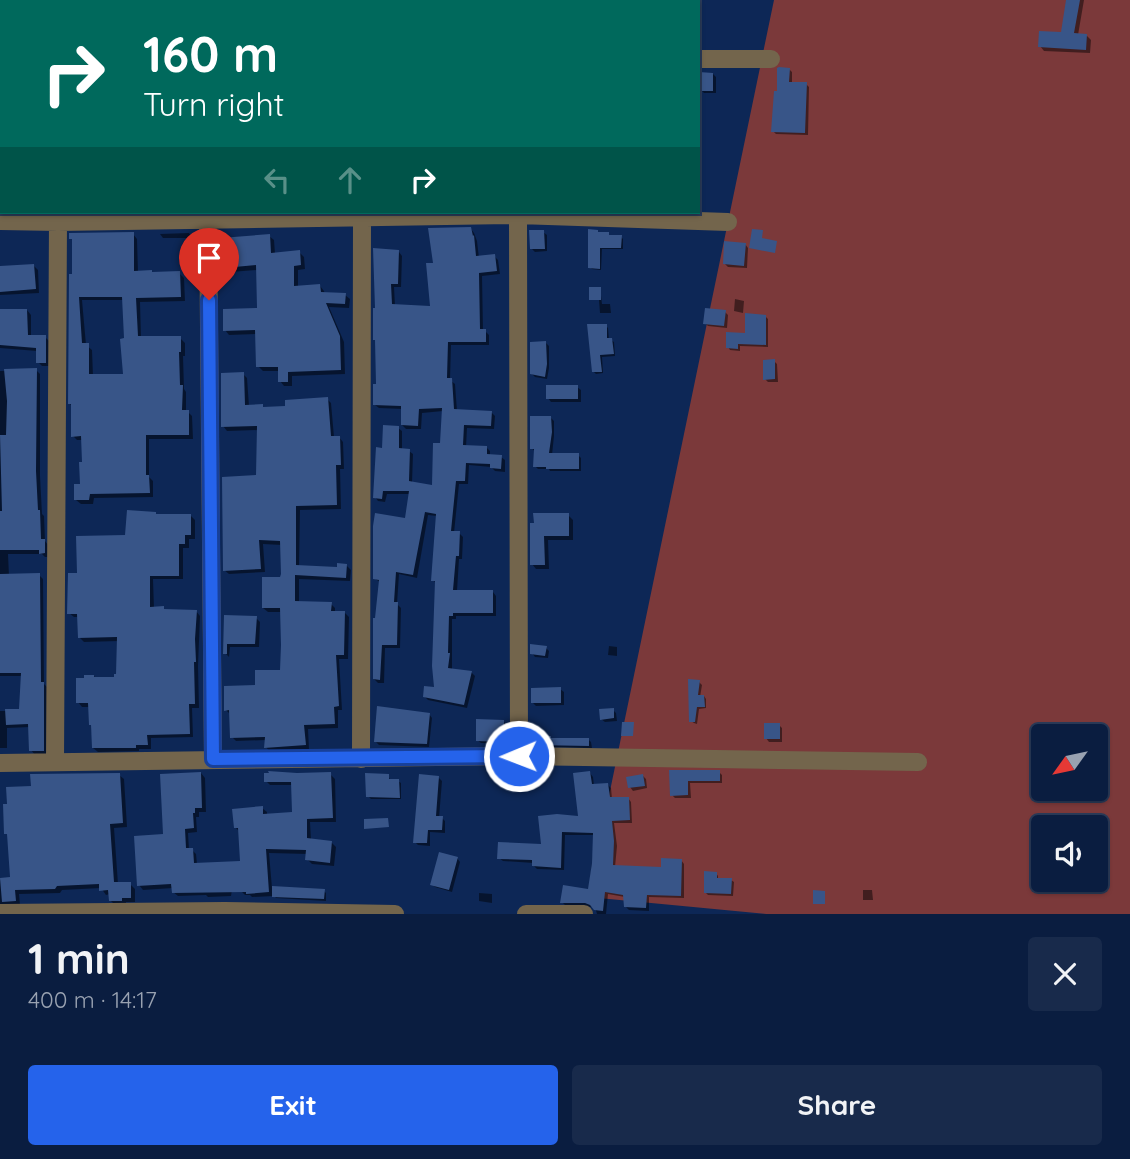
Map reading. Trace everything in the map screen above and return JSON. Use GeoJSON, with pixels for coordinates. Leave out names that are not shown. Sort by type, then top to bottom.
{"type":"FeatureCollection","features":[{"type":"Feature","properties":{"kind":"street"},"geometry":{"type":"LineString","coordinates":[[700,59],[771,59]]}},
{"type":"Feature","properties":{"kind":"street"},"geometry":{"type":"LineString","coordinates":[[518,215],[519,756]]}},
{"type":"Feature","properties":{"kind":"street"},"geometry":{"type":"LineString","coordinates":[[0,221],[518,215],[729,222]]}},
{"type":"Feature","properties":{"kind":"street"},"geometry":{"type":"LineString","coordinates":[[361,759],[362,217]]}},
{"type":"Feature","properties":{"kind":"street"},"geometry":{"type":"LineString","coordinates":[[208,220],[213,759]]}},
{"type":"Feature","properties":{"kind":"street"},"geometry":{"type":"LineString","coordinates":[[55,762],[58,222]]}},
{"type":"Feature","properties":{"kind":"street"},"geometry":{"type":"LineString","coordinates":[[0,763],[519,756],[918,762]]}},
{"type":"Feature","properties":{"kind":"street"},"geometry":{"type":"LineString","coordinates":[[0,913],[225,911],[395,914]]}},
{"type":"Feature","properties":{"kind":"street"},"geometry":{"type":"LineString","coordinates":[[526,914],[584,914]]}},
{"type":"Feature","properties":{"kind":"shaded area"},"geometry":{"type":"Polygon","coordinates":[[[774,0],[1130,0],[1130,914],[766,914],[588,897],[774,0]]]}},
{"type":"Feature","properties":{"kind":"building"},"geometry":{"type":"Polygon","coordinates":[[[1066,0],[1080,0],[1074,33],[1087,34],[1086,50],[1038,47],[1039,31],[1061,32],[1066,0]]]}},
{"type":"Feature","properties":{"kind":"building"},"geometry":{"type":"Polygon","coordinates":[[[779,67],[790,68],[789,82],[807,82],[805,133],[771,132],[779,67]]]}},
{"type":"Feature","properties":{"kind":"building"},"geometry":{"type":"Polygon","coordinates":[[[700,72],[713,73],[713,91],[700,91],[700,72]]]}},
{"type":"Feature","properties":{"kind":"building"},"geometry":{"type":"Polygon","coordinates":[[[471,227],[476,256],[495,254],[497,271],[479,273],[480,329],[486,329],[486,342],[448,342],[447,378],[452,378],[454,409],[492,411],[491,426],[464,425],[463,445],[487,446],[487,454],[502,455],[501,469],[490,468],[490,464],[466,463],[465,481],[456,481],[451,531],[460,531],[453,590],[493,590],[493,613],[453,613],[453,616],[449,616],[448,668],[472,671],[464,705],[423,697],[424,686],[434,687],[432,666],[435,581],[431,581],[436,514],[425,512],[413,575],[396,572],[394,602],[398,602],[397,645],[382,645],[380,680],[373,679],[373,618],[379,580],[373,579],[375,513],[405,518],[409,491],[383,491],[382,499],[373,498],[376,447],[382,448],[383,425],[399,426],[399,448],[410,449],[409,481],[432,485],[433,443],[440,443],[442,408],[419,409],[418,426],[401,425],[401,406],[373,405],[373,384],[376,384],[373,248],[399,250],[398,284],[391,284],[392,304],[430,306],[426,263],[433,263],[428,228],[471,227]]]}},
{"type":"Feature","properties":{"kind":"building"},"geometry":{"type":"Polygon","coordinates":[[[588,229],[609,232],[609,235],[622,235],[621,248],[600,248],[600,269],[588,268],[588,229]]]}},
{"type":"Feature","properties":{"kind":"building"},"geometry":{"type":"Polygon","coordinates":[[[752,229],[763,230],[762,238],[777,241],[775,253],[749,248],[752,229]]]}},
{"type":"Feature","properties":{"kind":"building"},"geometry":{"type":"Polygon","coordinates":[[[529,230],[544,230],[545,249],[530,249],[529,230]]]}},
{"type":"Feature","properties":{"kind":"building"},"geometry":{"type":"Polygon","coordinates":[[[134,232],[134,271],[180,271],[181,297],[136,298],[138,336],[181,336],[179,352],[180,385],[183,385],[182,410],[189,410],[189,435],[146,435],[146,475],[149,475],[150,493],[90,494],[89,500],[74,500],[74,484],[80,484],[79,462],[82,462],[81,436],[71,437],[71,404],[68,404],[69,274],[72,274],[72,239],[69,239],[69,233],[134,232]],[[79,297],[82,343],[89,343],[89,374],[123,374],[120,339],[124,338],[122,297],[79,297]]]}},
{"type":"Feature","properties":{"kind":"building"},"geometry":{"type":"Polygon","coordinates":[[[270,234],[271,253],[300,250],[301,265],[294,266],[294,286],[320,284],[321,292],[346,293],[345,304],[326,303],[340,336],[341,370],[288,372],[288,382],[278,382],[278,367],[256,367],[255,330],[223,331],[223,309],[257,308],[256,265],[224,268],[221,238],[270,234]]]}},
{"type":"Feature","properties":{"kind":"building"},"geometry":{"type":"Polygon","coordinates":[[[724,241],[746,243],[744,266],[723,264],[724,241]]]}},
{"type":"Feature","properties":{"kind":"building"},"geometry":{"type":"Polygon","coordinates":[[[34,264],[36,289],[0,292],[0,266],[34,264]]]}},
{"type":"Feature","properties":{"kind":"building"},"geometry":{"type":"Polygon","coordinates":[[[589,287],[601,287],[601,300],[589,300],[589,287]]]}},
{"type":"Feature","properties":{"kind":"building"},"geometry":{"type":"Polygon","coordinates":[[[705,308],[726,310],[724,326],[703,324],[705,308]]]}},
{"type":"Feature","properties":{"kind":"building"},"geometry":{"type":"Polygon","coordinates":[[[0,309],[27,309],[28,335],[46,335],[46,363],[36,363],[36,348],[0,345],[0,309]]]}},
{"type":"Feature","properties":{"kind":"building"},"geometry":{"type":"Polygon","coordinates":[[[745,313],[766,315],[766,345],[738,344],[738,349],[726,348],[726,332],[745,333],[745,313]]]}},
{"type":"Feature","properties":{"kind":"building"},"geometry":{"type":"Polygon","coordinates":[[[587,324],[607,324],[607,338],[612,338],[614,354],[600,355],[602,372],[592,372],[587,324]]]}},
{"type":"Feature","properties":{"kind":"building"},"geometry":{"type":"Polygon","coordinates":[[[546,341],[545,377],[530,374],[530,342],[546,341]]]}},
{"type":"Feature","properties":{"kind":"building"},"geometry":{"type":"Polygon","coordinates":[[[775,359],[775,379],[763,380],[763,360],[775,359]]]}},
{"type":"Feature","properties":{"kind":"building"},"geometry":{"type":"Polygon","coordinates":[[[37,368],[36,471],[41,539],[45,539],[45,553],[39,554],[39,550],[0,550],[0,435],[6,435],[7,401],[4,369],[37,368]]]}},
{"type":"Feature","properties":{"kind":"building"},"geometry":{"type":"Polygon","coordinates":[[[244,372],[245,405],[285,406],[285,400],[328,397],[331,436],[340,436],[341,465],[336,465],[337,505],[296,506],[296,565],[337,567],[337,563],[347,564],[346,578],[295,575],[295,601],[332,602],[331,611],[345,611],[344,655],[336,655],[339,706],[334,707],[335,724],[304,725],[306,745],[264,748],[265,737],[230,738],[229,710],[224,711],[224,686],[255,685],[255,670],[280,670],[280,608],[262,608],[262,577],[280,577],[280,541],[259,540],[261,569],[223,571],[222,477],[256,475],[257,426],[221,427],[221,373],[244,372]]]}},
{"type":"Feature","properties":{"kind":"building"},"geometry":{"type":"Polygon","coordinates":[[[546,385],[578,385],[578,399],[546,399],[546,385]]]}},
{"type":"Feature","properties":{"kind":"building"},"geometry":{"type":"Polygon","coordinates":[[[530,416],[551,416],[549,453],[579,453],[579,469],[533,467],[530,416]]]}},
{"type":"Feature","properties":{"kind":"building"},"geometry":{"type":"Polygon","coordinates":[[[127,510],[156,514],[191,514],[191,535],[185,535],[185,544],[179,544],[179,576],[150,576],[150,607],[197,610],[195,704],[189,704],[190,734],[147,735],[148,745],[136,745],[136,748],[92,748],[88,703],[76,703],[76,678],[84,678],[84,675],[114,677],[117,637],[78,638],[77,614],[67,614],[68,573],[77,573],[76,536],[125,535],[127,510]]]}},
{"type":"Feature","properties":{"kind":"building"},"geometry":{"type":"Polygon","coordinates":[[[533,513],[569,513],[569,536],[544,536],[545,565],[530,565],[530,523],[534,523],[533,513]]]}},
{"type":"Feature","properties":{"kind":"building"},"geometry":{"type":"Polygon","coordinates":[[[40,573],[44,751],[29,751],[28,724],[6,725],[5,709],[19,709],[21,673],[0,673],[0,574],[40,573]]]}},
{"type":"Feature","properties":{"kind":"building"},"geometry":{"type":"Polygon","coordinates":[[[224,615],[257,616],[255,644],[227,644],[227,654],[223,654],[224,615]]]}},
{"type":"Feature","properties":{"kind":"building"},"geometry":{"type":"Polygon","coordinates":[[[530,644],[547,646],[545,656],[530,654],[530,644]]]}},
{"type":"Feature","properties":{"kind":"building"},"geometry":{"type":"Polygon","coordinates":[[[688,679],[700,680],[698,695],[704,695],[705,707],[697,707],[695,722],[689,722],[688,679]]]}},
{"type":"Feature","properties":{"kind":"building"},"geometry":{"type":"Polygon","coordinates":[[[561,687],[561,703],[531,703],[531,688],[561,687]]]}},
{"type":"Feature","properties":{"kind":"building"},"geometry":{"type":"Polygon","coordinates":[[[377,706],[430,713],[427,744],[374,742],[377,706]]]}},
{"type":"Feature","properties":{"kind":"building"},"geometry":{"type":"Polygon","coordinates":[[[614,708],[614,718],[600,720],[599,709],[614,708]]]}},
{"type":"Feature","properties":{"kind":"building"},"geometry":{"type":"Polygon","coordinates":[[[476,719],[504,720],[504,742],[476,741],[476,719]]]}},
{"type":"Feature","properties":{"kind":"building"},"geometry":{"type":"Polygon","coordinates":[[[622,722],[634,722],[633,736],[621,736],[622,722]]]}},
{"type":"Feature","properties":{"kind":"building"},"geometry":{"type":"Polygon","coordinates":[[[764,723],[780,723],[780,739],[764,739],[764,723]]]}},
{"type":"Feature","properties":{"kind":"building"},"geometry":{"type":"Polygon","coordinates":[[[534,736],[589,738],[589,746],[534,745],[534,736]]]}},
{"type":"Feature","properties":{"kind":"building"},"geometry":{"type":"Polygon","coordinates":[[[669,770],[720,770],[720,781],[688,781],[688,795],[670,796],[669,770]]]}},
{"type":"Feature","properties":{"kind":"building"},"geometry":{"type":"Polygon","coordinates":[[[268,771],[331,772],[333,818],[307,819],[307,838],[332,841],[330,863],[305,860],[306,850],[266,849],[269,892],[172,893],[171,884],[137,886],[134,836],[163,834],[160,774],[201,772],[202,808],[195,808],[193,813],[194,828],[185,829],[186,848],[193,848],[194,863],[240,861],[238,828],[234,828],[232,809],[263,806],[263,814],[292,812],[291,782],[264,782],[264,773],[269,773],[268,771]]]}},
{"type":"Feature","properties":{"kind":"building"},"geometry":{"type":"Polygon","coordinates":[[[590,771],[592,784],[608,783],[610,797],[629,797],[630,820],[612,821],[613,865],[661,867],[661,858],[682,859],[681,896],[647,895],[646,908],[624,907],[623,895],[605,892],[603,911],[594,910],[585,903],[560,903],[563,885],[588,889],[593,833],[562,832],[561,868],[532,866],[532,860],[497,859],[498,842],[541,844],[538,816],[578,816],[573,773],[590,771]]]}},
{"type":"Feature","properties":{"kind":"building"},"geometry":{"type":"Polygon","coordinates":[[[120,773],[123,823],[110,824],[114,882],[131,882],[131,898],[109,901],[108,890],[99,891],[99,884],[15,890],[16,901],[2,902],[0,878],[10,877],[7,834],[4,834],[3,804],[7,804],[6,787],[31,786],[30,774],[120,773]]]}},
{"type":"Feature","properties":{"kind":"building"},"geometry":{"type":"Polygon","coordinates":[[[365,773],[389,774],[389,779],[399,779],[400,798],[366,797],[365,773]]]}},
{"type":"Feature","properties":{"kind":"building"},"geometry":{"type":"Polygon","coordinates":[[[419,774],[439,776],[436,816],[443,816],[442,830],[428,830],[427,843],[413,843],[419,774]]]}},
{"type":"Feature","properties":{"kind":"building"},"geometry":{"type":"Polygon","coordinates":[[[643,774],[645,786],[628,788],[626,777],[643,774]]]}},
{"type":"Feature","properties":{"kind":"building"},"geometry":{"type":"Polygon","coordinates":[[[388,818],[389,827],[364,829],[364,819],[388,818]]]}},
{"type":"Feature","properties":{"kind":"building"},"geometry":{"type":"Polygon","coordinates":[[[439,852],[458,857],[449,890],[430,885],[439,852]]]}},
{"type":"Feature","properties":{"kind":"building"},"geometry":{"type":"Polygon","coordinates":[[[704,871],[717,872],[717,878],[732,878],[731,894],[704,893],[704,871]]]}},
{"type":"Feature","properties":{"kind":"building"},"geometry":{"type":"Polygon","coordinates":[[[272,886],[325,889],[324,899],[272,897],[272,886]]]}},
{"type":"Feature","properties":{"kind":"building"},"geometry":{"type":"Polygon","coordinates":[[[813,890],[825,891],[825,904],[813,904],[813,890]]]}},
{"type":"Feature","properties":{"kind":"route"},"geometry":{"type":"LineString","coordinates":[[209,300],[213,759],[519,756]]}}]}
